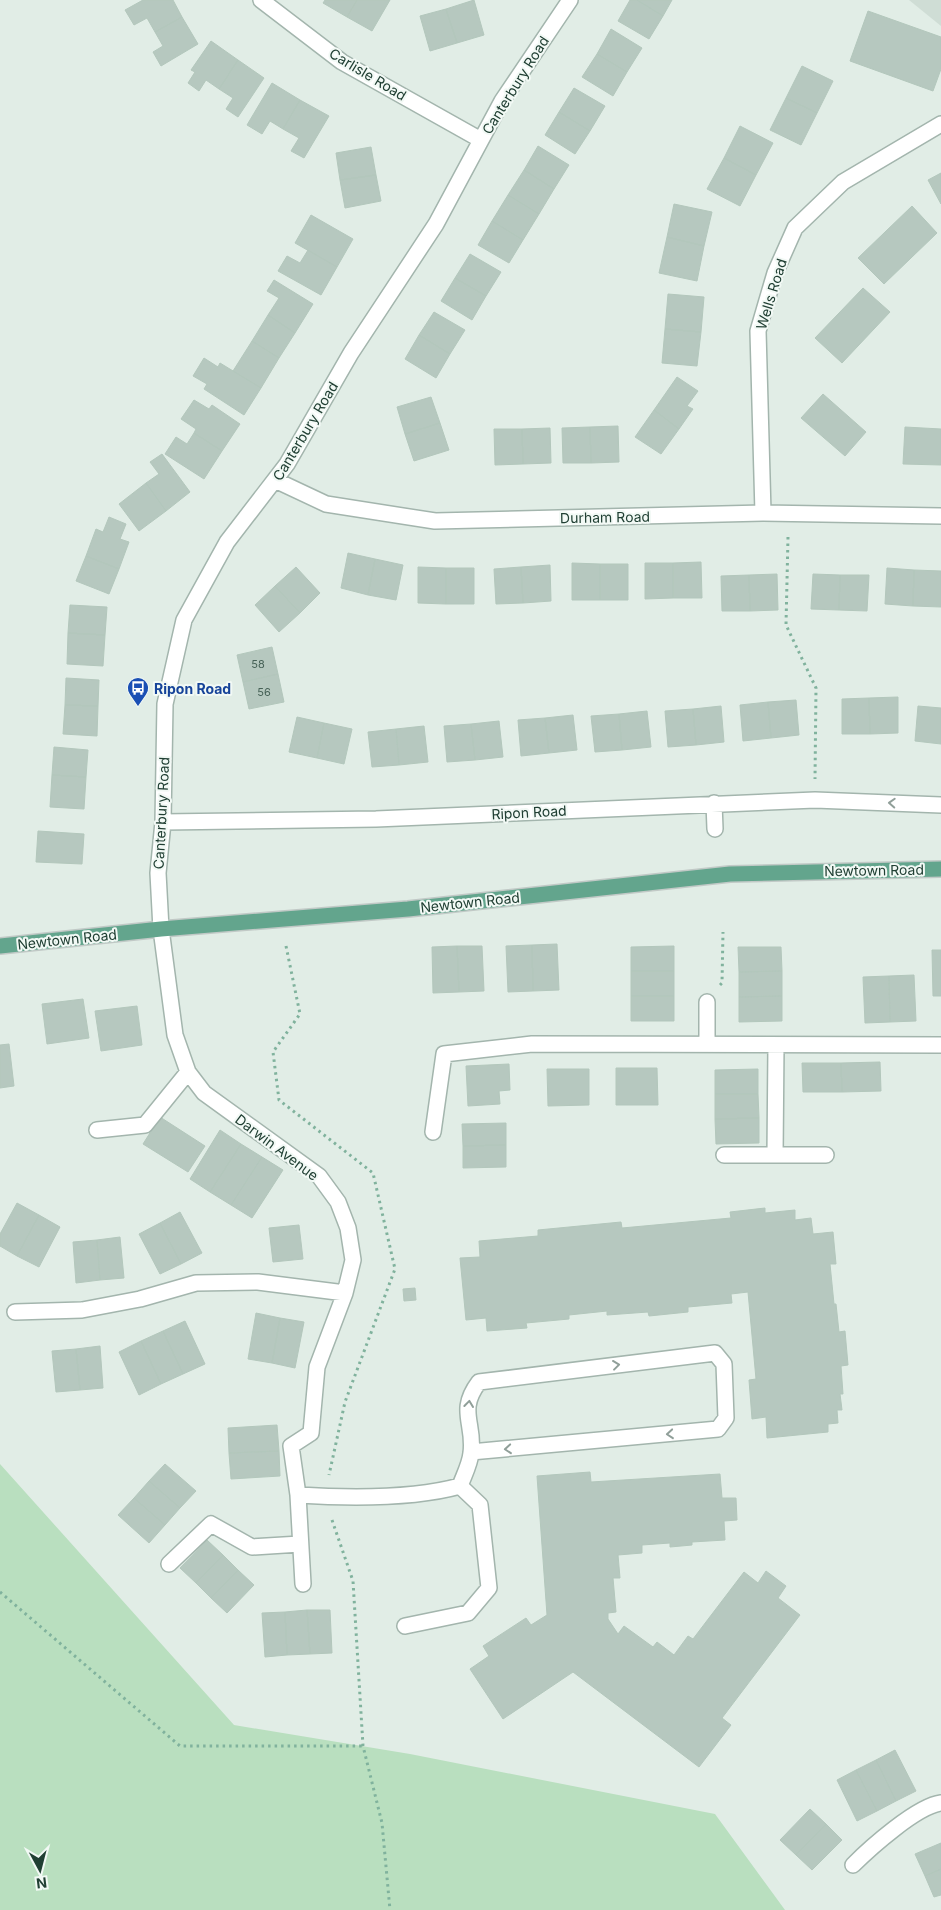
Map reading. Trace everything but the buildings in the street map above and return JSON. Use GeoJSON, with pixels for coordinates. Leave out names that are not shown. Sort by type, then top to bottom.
{"type":"FeatureCollection","features":[{"type":"Feature","properties":{"kind":"main road","name":"Newtown Road"},"geometry":{"type":"LineString","coordinates":[[0,946],[161,929],[408,909],[730,874],[941,869]]}},
{"type":"Feature","properties":{"kind":"street","name":"Carlisle Road"},"geometry":{"type":"LineString","coordinates":[[261,0],[342,62],[481,140]]}},
{"type":"Feature","properties":{"kind":"street","name":"Canterbury Road"},"geometry":{"type":"LineString","coordinates":[[161,929],[158,873],[163,822],[165,704],[184,620],[227,542],[287,464],[351,353],[436,224],[502,101],[570,0]]}},
{"type":"Feature","properties":{"kind":"street","name":"Wells Road"},"geometry":{"type":"LineString","coordinates":[[762,513],[758,331],[775,273],[796,228],[843,182],[941,124]]}},
{"type":"Feature","properties":{"kind":"street","name":"Durham Road"},"geometry":{"type":"LineString","coordinates":[[275,480],[326,504],[435,521],[762,513],[941,516]]}},
{"type":"Feature","properties":{"kind":"street","name":"Ripon Road"},"geometry":{"type":"LineString","coordinates":[[163,822],[376,819],[815,800],[941,805]]}},
{"type":"Feature","properties":{"kind":"street"},"geometry":{"type":"LineString","coordinates":[[714,803],[715,829]]}},
{"type":"Feature","properties":{"kind":"street","name":"Darwin Avenue"},"geometry":{"type":"LineString","coordinates":[[161,929],[175,1035],[188,1072],[204,1093],[319,1176],[338,1202],[348,1228],[353,1260],[345,1293],[317,1367],[311,1433],[291,1446],[298,1495],[303,1584]]}},
{"type":"Feature","properties":{"kind":"street"},"geometry":{"type":"LineString","coordinates":[[707,1002],[707,1043]]}},
{"type":"Feature","properties":{"kind":"street"},"geometry":{"type":"LineString","coordinates":[[433,1132],[444,1054],[532,1044],[941,1045]]}},
{"type":"Feature","properties":{"kind":"street"},"geometry":{"type":"LineString","coordinates":[[774,1154],[776,1045]]}},
{"type":"Feature","properties":{"kind":"street"},"geometry":{"type":"LineString","coordinates":[[97,1130],[145,1125],[188,1072]]}},
{"type":"Feature","properties":{"kind":"street"},"geometry":{"type":"LineString","coordinates":[[724,1155],[826,1155]]}},
{"type":"Feature","properties":{"kind":"street"},"geometry":{"type":"LineString","coordinates":[[15,1312],[82,1310],[140,1298],[196,1283],[258,1282],[345,1293]]}},
{"type":"Feature","properties":{"kind":"street"},"geometry":{"type":"LineString","coordinates":[[460,1486],[471,1452],[467,1407],[470,1394],[479,1382],[715,1353],[724,1364],[726,1418],[718,1429],[471,1452]]}},
{"type":"Feature","properties":{"kind":"street"},"geometry":{"type":"LineString","coordinates":[[298,1495],[328,1497],[437,1492],[460,1486]]}},
{"type":"Feature","properties":{"kind":"street"},"geometry":{"type":"LineString","coordinates":[[405,1626],[468,1613],[489,1588],[480,1505],[460,1486]]}},
{"type":"Feature","properties":{"kind":"street"},"geometry":{"type":"LineString","coordinates":[[169,1564],[211,1524],[252,1547],[300,1544]]}},
{"type":"Feature","properties":{"kind":"street"},"geometry":{"type":"LineString","coordinates":[[853,1865],[881,1838],[911,1818],[941,1803]]}},
{"type":"Feature","properties":{"kind":"path"},"geometry":{"type":"LineString","coordinates":[[788,514],[786,625],[816,688],[815,800]]}},
{"type":"Feature","properties":{"kind":"path"},"geometry":{"type":"LineString","coordinates":[[707,1002],[722,983],[723,932]]}},
{"type":"Feature","properties":{"kind":"path"},"geometry":{"type":"LineString","coordinates":[[330,1515],[353,1581],[363,1746],[382,1824],[390,1910]]}},
{"type":"Feature","properties":{"kind":"path"},"geometry":{"type":"LineString","coordinates":[[0,1592],[180,1746],[363,1746]]}},
{"type":"Feature","properties":{"kind":"shaded area"},"geometry":{"type":"Polygon","coordinates":[[[909,0],[941,0],[941,26],[909,0]]]}},
{"type":"Feature","properties":{"kind":"green space"},"geometry":{"type":"Polygon","coordinates":[[[0,1464],[234,1725],[410,1754],[715,1814],[785,1910],[0,1910],[0,1464]]]}},
{"type":"Feature","properties":{"kind":"place","name":"Ripon Road"},"geometry":{"type":"Point","coordinates":[138,707]}}]}
